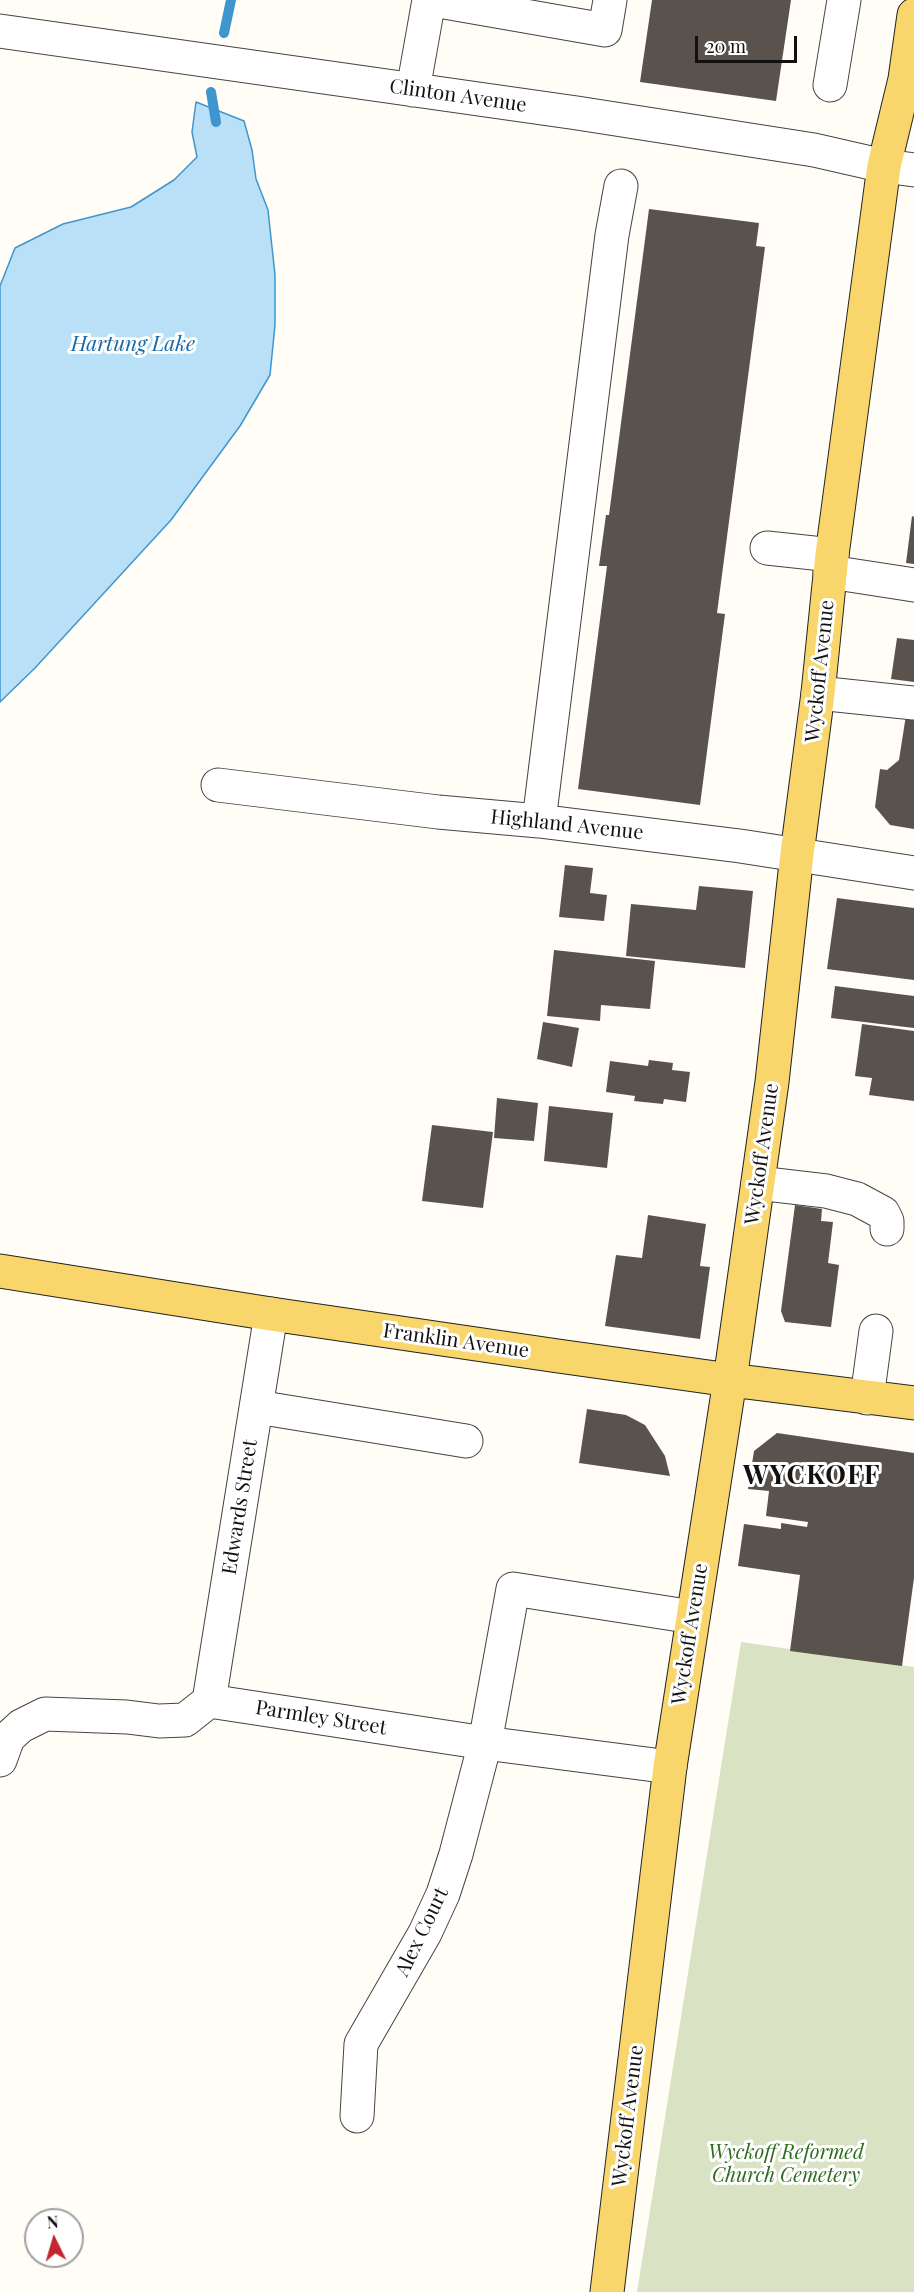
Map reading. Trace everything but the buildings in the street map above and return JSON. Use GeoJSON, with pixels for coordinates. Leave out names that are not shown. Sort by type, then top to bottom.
{"type":"FeatureCollection","features":[{"type":"Feature","properties":{"kind":"main road","name":"Wyckoff Avenue"},"geometry":{"type":"LineString","coordinates":[[607,2292],[670,1767],[730,1380],[772,1082],[831,564],[899,168],[905,79],[914,15]]}},
{"type":"Feature","properties":{"kind":"main road","name":"Franklin Avenue"},"geometry":{"type":"LineString","coordinates":[[0,1271],[272,1314],[730,1380],[914,1403]]}},
{"type":"Feature","properties":{"kind":"street"},"geometry":{"type":"LineString","coordinates":[[413,90],[431,0],[605,30],[610,0]]}},
{"type":"Feature","properties":{"kind":"street"},"geometry":{"type":"LineString","coordinates":[[830,85],[844,0]]}},
{"type":"Feature","properties":{"kind":"street","name":"Clinton Avenue"},"geometry":{"type":"LineString","coordinates":[[0,31],[814,150],[899,168]]}},
{"type":"Feature","properties":{"kind":"street"},"geometry":{"type":"LineString","coordinates":[[539,821],[612,235],[621,186]]}},
{"type":"Feature","properties":{"kind":"street"},"geometry":{"type":"LineString","coordinates":[[767,548],[914,585]]}},
{"type":"Feature","properties":{"kind":"street"},"geometry":{"type":"LineString","coordinates":[[818,693],[914,703]]}},
{"type":"Feature","properties":{"kind":"street","name":"Highland Avenue"},"geometry":{"type":"LineString","coordinates":[[218,785],[438,812],[539,821],[914,873]]}},
{"type":"Feature","properties":{"kind":"street"},"geometry":{"type":"LineString","coordinates":[[758,1183],[826,1191],[857,1199],[883,1213],[887,1221],[887,1229]]}},
{"type":"Feature","properties":{"kind":"street","name":"Edwards Street"},"geometry":{"type":"LineString","coordinates":[[209,1701],[272,1314]]}},
{"type":"Feature","properties":{"kind":"street"},"geometry":{"type":"LineString","coordinates":[[867,1398],[876,1331]]}},
{"type":"Feature","properties":{"kind":"street"},"geometry":{"type":"LineString","coordinates":[[257,1407],[465,1441]]}},
{"type":"Feature","properties":{"kind":"street","name":"Alex Court"},"geometry":{"type":"LineString","coordinates":[[357,2116],[361,2044],[426,1933],[443,1894],[456,1854],[485,1743],[513,1589],[693,1617]]}},
{"type":"Feature","properties":{"kind":"street"},"geometry":{"type":"LineString","coordinates":[[0,1760],[8,1738],[21,1726],[45,1714],[127,1717],[159,1721],[185,1720],[209,1701]]}},
{"type":"Feature","properties":{"kind":"street","name":"Parmley Street"},"geometry":{"type":"LineString","coordinates":[[209,1701],[485,1743],[670,1767]]}},
{"type":"Feature","properties":{"kind":"green space","name":"Wyckoff Reformed Church Cemetery"},"geometry":{"type":"Polygon","coordinates":[[[741,1642],[914,1667],[914,2292],[637,2292],[741,1642]]]}},
{"type":"Feature","properties":{"kind":"water","name":"Hartung Lake"},"geometry":{"type":"Polygon","coordinates":[[[196,102],[244,121],[252,150],[256,179],[268,210],[275,275],[275,325],[270,375],[240,426],[171,520],[35,668],[0,702],[0,286],[15,248],[63,224],[131,207],[174,180],[197,157],[192,132],[196,102]]]}},
{"type":"Feature","properties":{"kind":"waterway"},"geometry":{"type":"LineString","coordinates":[[224,33],[231,0]]}},
{"type":"Feature","properties":{"kind":"waterway"},"geometry":{"type":"LineString","coordinates":[[211,92],[216,122]]}},
{"type":"Feature","properties":{"kind":"district","name":"WYCKOFF"},"geometry":{"type":"Point","coordinates":[812,1476]}}]}
